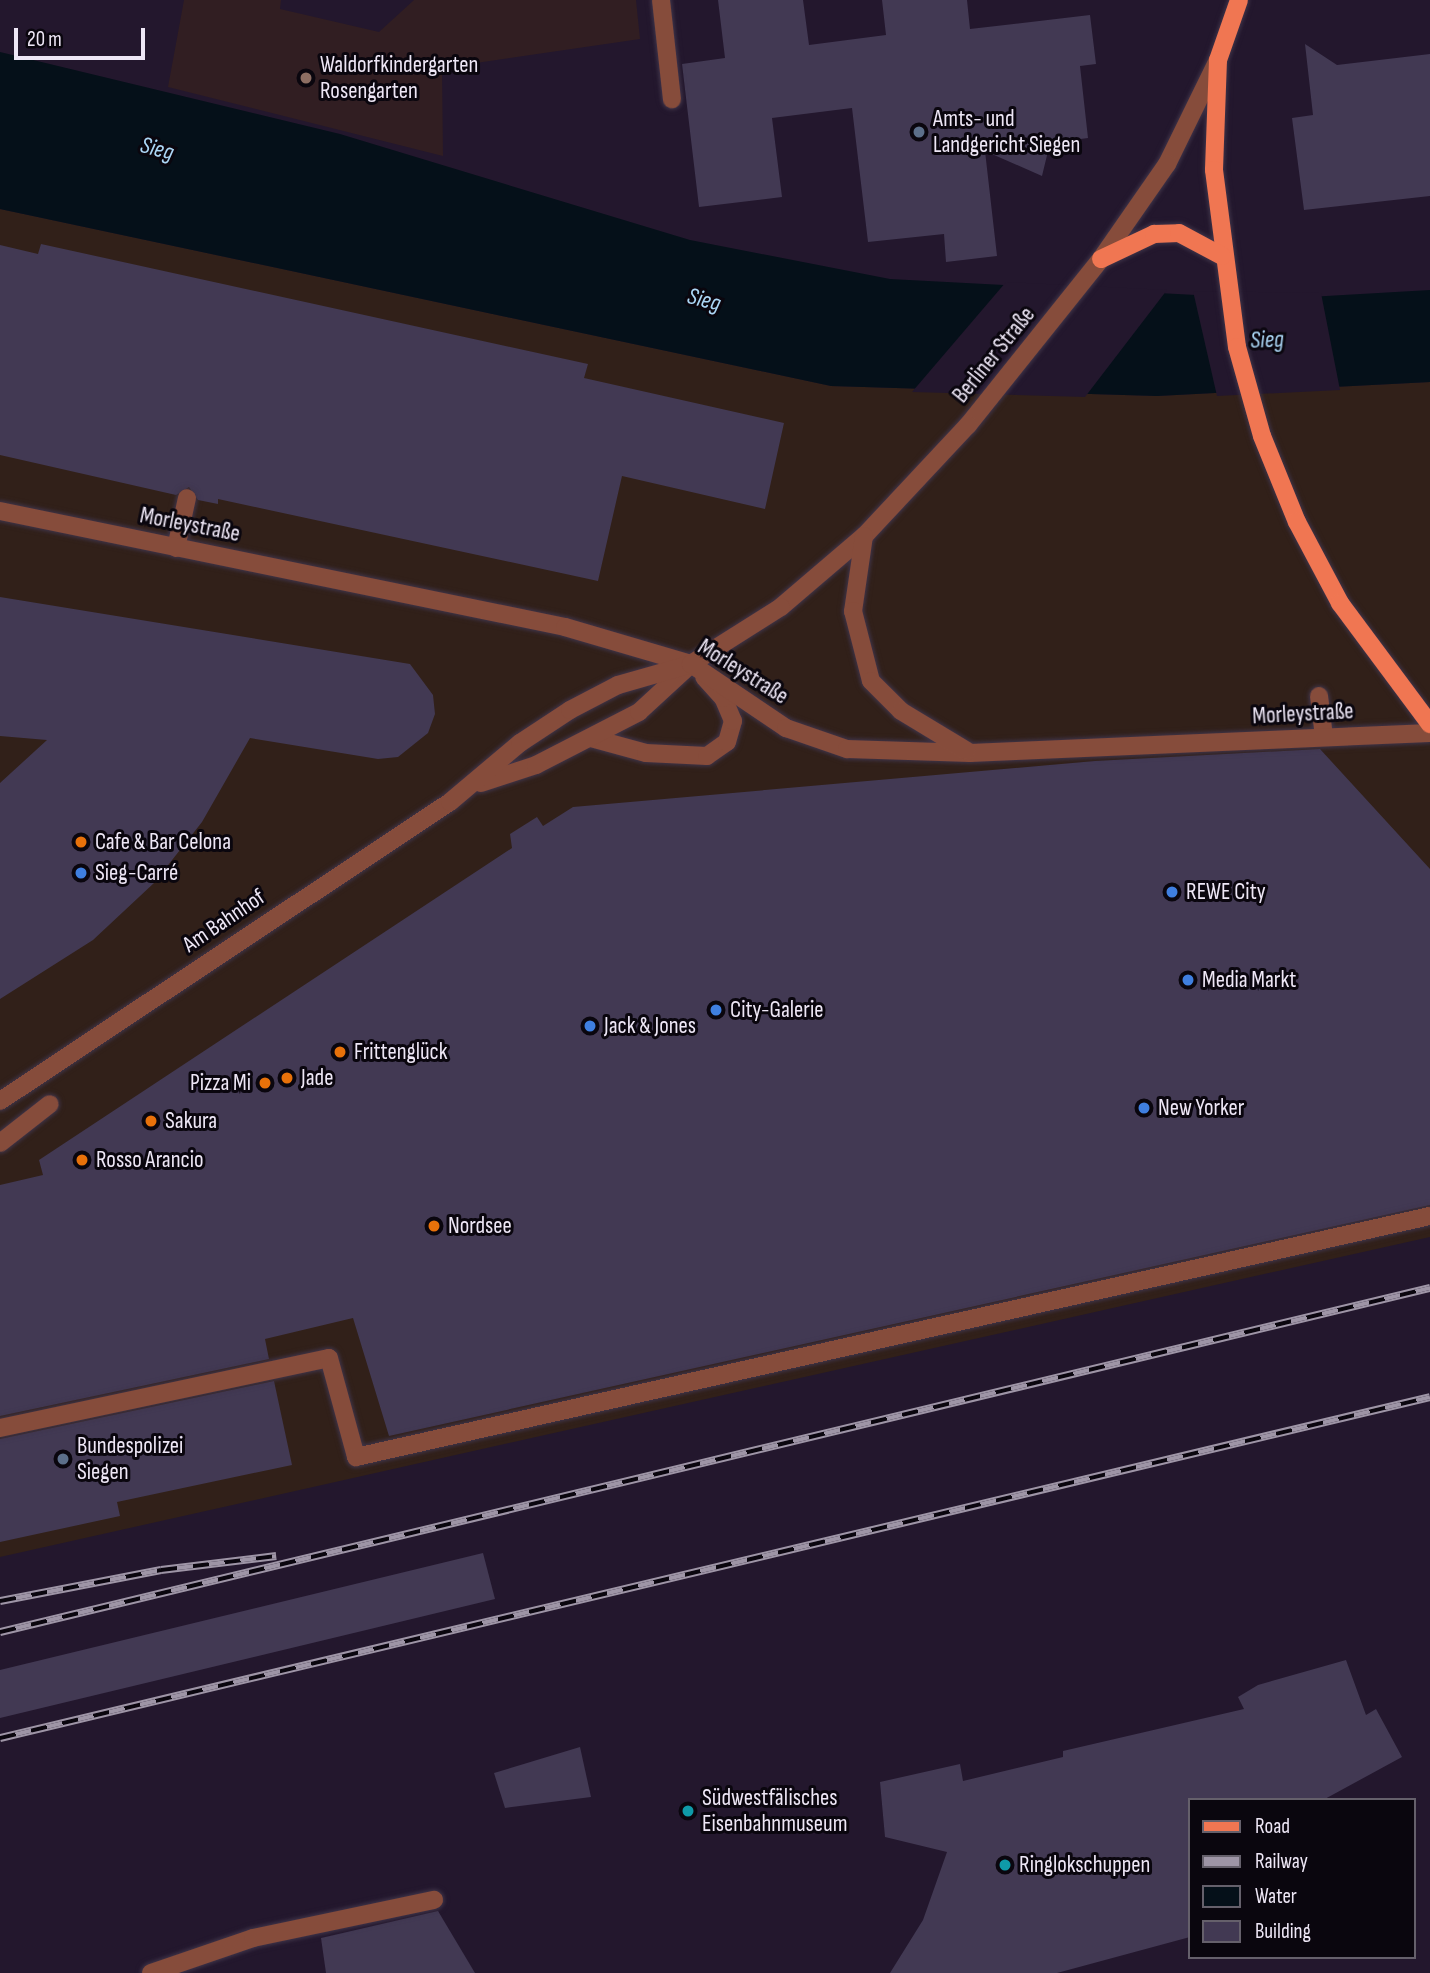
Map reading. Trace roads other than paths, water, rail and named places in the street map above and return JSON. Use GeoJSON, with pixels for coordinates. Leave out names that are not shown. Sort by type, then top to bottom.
{"type":"FeatureCollection","features":[{"type":"Feature","properties":{"kind":"main road","name":"Berliner Straße"},"geometry":{"type":"LineString","coordinates":[[1218,60],[1239,0]]}},
{"type":"Feature","properties":{"kind":"main road"},"geometry":{"type":"LineString","coordinates":[[1218,60],[1214,170],[1222,256],[1237,347],[1262,436],[1297,522],[1340,603],[1430,724]]}},
{"type":"Feature","properties":{"kind":"main road"},"geometry":{"type":"LineString","coordinates":[[1101,259],[1154,234],[1179,233],[1222,256]]}},
{"type":"Feature","properties":{"kind":"street"},"geometry":{"type":"LineString","coordinates":[[661,0],[672,99]]}},
{"type":"Feature","properties":{"kind":"street","name":"Berliner Straße"},"geometry":{"type":"LineString","coordinates":[[691,664],[780,607],[864,536],[968,425],[1101,259],[1167,164],[1218,60]]}},
{"type":"Feature","properties":{"kind":"street"},"geometry":{"type":"LineString","coordinates":[[176,548],[187,498]]}},
{"type":"Feature","properties":{"kind":"street","name":"Morleystraße"},"geometry":{"type":"LineString","coordinates":[[0,511],[565,627],[691,664],[786,727],[847,749],[970,753],[1430,733]]}},
{"type":"Feature","properties":{"kind":"street"},"geometry":{"type":"LineString","coordinates":[[864,536],[853,611],[871,681],[901,711],[970,753]]}},
{"type":"Feature","properties":{"kind":"street"},"geometry":{"type":"LineString","coordinates":[[591,738],[646,753],[707,756],[727,742],[733,721],[723,698],[691,664]]}},
{"type":"Feature","properties":{"kind":"street","name":"Am Bahnhof"},"geometry":{"type":"LineString","coordinates":[[476,785],[536,765],[639,712],[691,664]]}},
{"type":"Feature","properties":{"kind":"street","name":"Am Bahnhof"},"geometry":{"type":"LineString","coordinates":[[0,1101],[476,785],[520,743],[570,710],[618,685],[691,664]]}},
{"type":"Feature","properties":{"kind":"street"},"geometry":{"type":"LineString","coordinates":[[1319,696],[1324,737]]}},
{"type":"Feature","properties":{"kind":"street"},"geometry":{"type":"LineString","coordinates":[[0,1143],[50,1104]]}},
{"type":"Feature","properties":{"kind":"street"},"geometry":{"type":"LineString","coordinates":[[0,1428],[329,1358],[356,1457],[1430,1216]]}},
{"type":"Feature","properties":{"kind":"street"},"geometry":{"type":"LineString","coordinates":[[151,1973],[253,1938],[434,1900]]}},
{"type":"Feature","properties":{"kind":"water","name":"Sieg"},"geometry":{"type":"Polygon","coordinates":[[[0,52],[340,134],[690,240],[890,279],[1274,299],[1430,290],[1430,382],[1157,396],[831,386],[0,209],[0,52]]]}},
{"type":"Feature","properties":{"kind":"railway"},"geometry":{"type":"LineString","coordinates":[[0,1632],[1430,1288]]}},
{"type":"Feature","properties":{"kind":"railway"},"geometry":{"type":"LineString","coordinates":[[0,1738],[1430,1397]]}},
{"type":"Feature","properties":{"kind":"railway"},"geometry":{"type":"LineString","coordinates":[[0,1601],[161,1570],[276,1556]]}},
{"type":"Feature","properties":{"kind":"place","name":"Waldorfkindergarten Rosengarten"},"geometry":{"type":"Point","coordinates":[306,78]}},
{"type":"Feature","properties":{"kind":"place","name":"Amts- und Landgericht Siegen"},"geometry":{"type":"Point","coordinates":[919,132]}},
{"type":"Feature","properties":{"kind":"place","name":"Cafe & Bar Celona"},"geometry":{"type":"Point","coordinates":[81,842]}},
{"type":"Feature","properties":{"kind":"place","name":"Sieg-Carré"},"geometry":{"type":"Point","coordinates":[81,873]}},
{"type":"Feature","properties":{"kind":"place","name":"REWE City"},"geometry":{"type":"Point","coordinates":[1172,892]}},
{"type":"Feature","properties":{"kind":"place","name":"Media Markt"},"geometry":{"type":"Point","coordinates":[1188,980]}},
{"type":"Feature","properties":{"kind":"place","name":"City-Galerie"},"geometry":{"type":"Point","coordinates":[716,1010]}},
{"type":"Feature","properties":{"kind":"place","name":"Jack & Jones"},"geometry":{"type":"Point","coordinates":[590,1026]}},
{"type":"Feature","properties":{"kind":"place","name":"Frittenglück"},"geometry":{"type":"Point","coordinates":[340,1052]}},
{"type":"Feature","properties":{"kind":"place","name":"Jade"},"geometry":{"type":"Point","coordinates":[287,1078]}},
{"type":"Feature","properties":{"kind":"place","name":"Pizza Mi"},"geometry":{"type":"Point","coordinates":[265,1083]}},
{"type":"Feature","properties":{"kind":"place","name":"New Yorker"},"geometry":{"type":"Point","coordinates":[1144,1108]}},
{"type":"Feature","properties":{"kind":"place","name":"Sakura"},"geometry":{"type":"Point","coordinates":[151,1121]}},
{"type":"Feature","properties":{"kind":"place","name":"Rosso Arancio"},"geometry":{"type":"Point","coordinates":[82,1160]}},
{"type":"Feature","properties":{"kind":"place","name":"Nordsee"},"geometry":{"type":"Point","coordinates":[434,1226]}},
{"type":"Feature","properties":{"kind":"place","name":"Bundespolizei Siegen"},"geometry":{"type":"Point","coordinates":[63,1459]}},
{"type":"Feature","properties":{"kind":"place","name":"Südwestfälisches Eisenbahnmuseum"},"geometry":{"type":"Point","coordinates":[688,1811]}},
{"type":"Feature","properties":{"kind":"place","name":"Ringlokschuppen"},"geometry":{"type":"Point","coordinates":[1005,1865]}}]}
